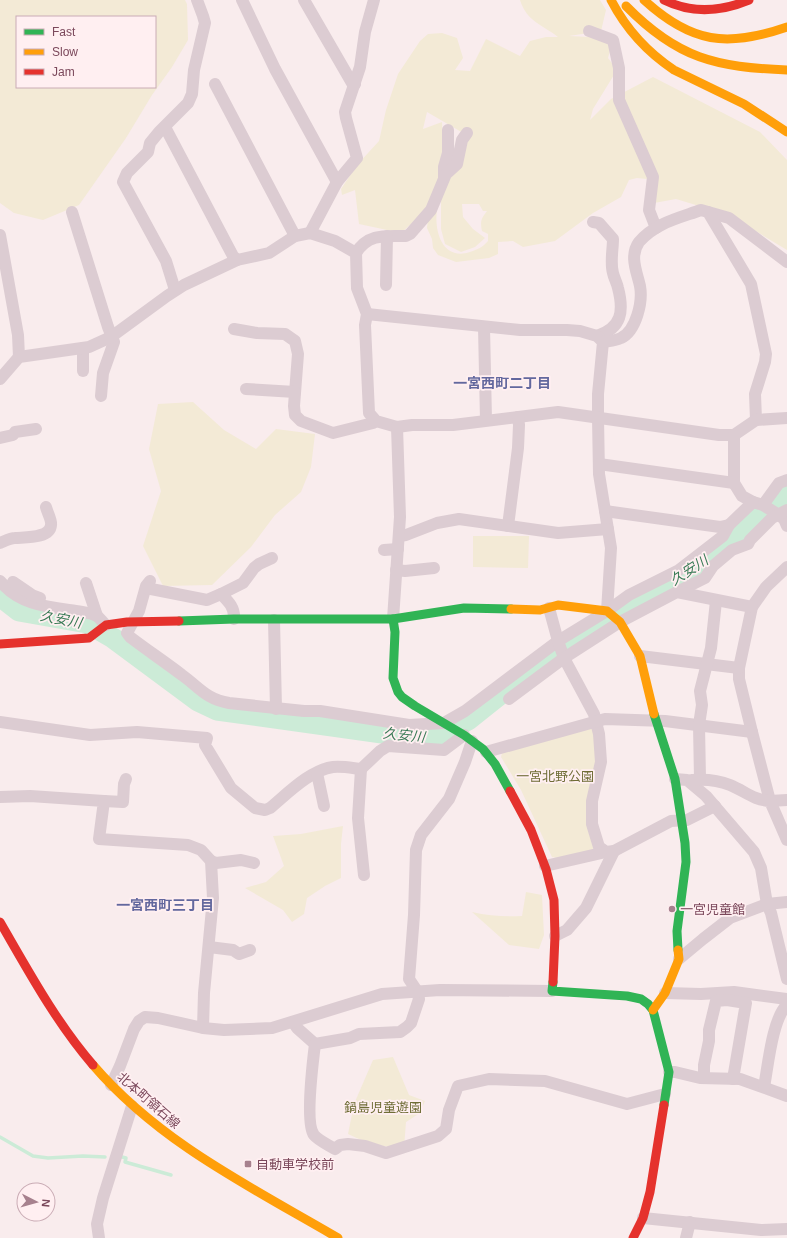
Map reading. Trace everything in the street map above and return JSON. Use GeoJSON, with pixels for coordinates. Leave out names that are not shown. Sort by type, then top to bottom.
{"type":"FeatureCollection","features":[{"type":"Feature","properties":{"kind":"main road"},"geometry":{"type":"LineString","coordinates":[[611,0],[635,36],[662,62],[738,101],[787,132]]}},
{"type":"Feature","properties":{"kind":"main road"},"geometry":{"type":"LineString","coordinates":[[621,0],[639,20],[656,34],[676,47],[697,56],[718,63],[739,67],[787,70]]}},
{"type":"Feature","properties":{"kind":"main road"},"geometry":{"type":"LineString","coordinates":[[644,0],[674,24],[685,30],[708,37],[732,40],[772,33],[787,27]]}},
{"type":"Feature","properties":{"kind":"main road"},"geometry":{"type":"LineString","coordinates":[[664,0],[681,7],[706,11],[729,8],[749,0]]}},
{"type":"Feature","properties":{"kind":"main road"},"geometry":{"type":"LineString","coordinates":[[0,644],[89,638],[106,625],[127,622],[234,619],[393,619],[464,608],[540,610],[558,605],[607,611],[620,622],[640,656],[657,721],[675,779],[685,843],[686,862],[677,931],[679,959],[665,993],[653,1010]]}},
{"type":"Feature","properties":{"kind":"main road"},"geometry":{"type":"LineString","coordinates":[[393,619],[393,678],[395,687],[402,697],[468,738],[486,752],[495,764],[531,830],[545,866],[554,900],[555,936],[552,991],[626,996],[641,999],[653,1010],[668,1072],[650,1192],[643,1218],[633,1238]]}},
{"type":"Feature","properties":{"kind":"main road","name":"北本町領石線"},"geometry":{"type":"LineString","coordinates":[[0,922],[50,1008],[71,1038],[111,1085],[132,1106],[191,1152],[283,1207],[321,1233],[338,1238]]}},
{"type":"Feature","properties":{"kind":"street"},"geometry":{"type":"LineString","coordinates":[[175,290],[166,261],[123,182],[127,173],[148,152],[150,143],[184,108],[192,94],[194,70],[205,23],[196,0]]}},
{"type":"Feature","properties":{"kind":"street"},"geometry":{"type":"LineString","coordinates":[[242,0],[275,69],[337,182]]}},
{"type":"Feature","properties":{"kind":"street"},"geometry":{"type":"LineString","coordinates":[[304,0],[352,83],[355,84]]}},
{"type":"Feature","properties":{"kind":"street"},"geometry":{"type":"LineString","coordinates":[[310,233],[337,182],[357,158],[346,118],[346,112],[360,68],[365,32],[374,0]]}},
{"type":"Feature","properties":{"kind":"street"},"geometry":{"type":"LineString","coordinates":[[589,31],[613,40],[619,68],[618,100],[653,177],[649,210],[656,228]]}},
{"type":"Feature","properties":{"kind":"street"},"geometry":{"type":"LineString","coordinates":[[215,84],[295,236]]}},
{"type":"Feature","properties":{"kind":"street"},"geometry":{"type":"LineString","coordinates":[[165,127],[233,256],[237,260]]}},
{"type":"Feature","properties":{"kind":"street"},"geometry":{"type":"LineString","coordinates":[[444,177],[444,167],[448,153],[448,130]]}},
{"type":"Feature","properties":{"kind":"street"},"geometry":{"type":"LineString","coordinates":[[467,133],[462,140],[457,164],[444,177],[430,210],[410,234],[406,236],[371,238],[356,252],[357,288],[367,314],[366,341],[369,412],[376,421],[397,427],[412,425],[453,425],[558,412],[719,435],[734,435],[756,420],[787,418]]}},
{"type":"Feature","properties":{"kind":"street"},"geometry":{"type":"LineString","coordinates":[[367,314],[520,330],[580,331],[600,339],[621,338],[630,332],[635,323],[639,305],[640,288],[634,265],[635,251],[640,242],[663,224],[701,210],[728,218],[787,262]]}},
{"type":"Feature","properties":{"kind":"street"},"geometry":{"type":"LineString","coordinates":[[72,212],[111,337],[114,342],[103,373],[101,396]]}},
{"type":"Feature","properties":{"kind":"street"},"geometry":{"type":"LineString","coordinates":[[708,212],[751,284],[766,354],[755,394],[756,420]]}},
{"type":"Feature","properties":{"kind":"street"},"geometry":{"type":"LineString","coordinates":[[593,222],[599,223],[613,239],[612,272],[618,289],[621,309],[618,322],[614,328],[600,339],[598,394],[599,464],[611,548],[607,611]]}},
{"type":"Feature","properties":{"kind":"street"},"geometry":{"type":"LineString","coordinates":[[0,379],[19,357],[89,347],[111,337],[175,290],[237,260],[269,253],[295,236],[310,233],[335,241],[356,252]]}},
{"type":"Feature","properties":{"kind":"street"},"geometry":{"type":"LineString","coordinates":[[0,235],[18,335],[19,357]]}},
{"type":"Feature","properties":{"kind":"street"},"geometry":{"type":"LineString","coordinates":[[386,285],[387,236]]}},
{"type":"Feature","properties":{"kind":"street"},"geometry":{"type":"LineString","coordinates":[[484,327],[486,420]]}},
{"type":"Feature","properties":{"kind":"street"},"geometry":{"type":"LineString","coordinates":[[234,329],[257,333],[285,334],[295,341],[298,354],[294,410],[298,419],[301,421],[333,433],[376,421]]}},
{"type":"Feature","properties":{"kind":"street"},"geometry":{"type":"LineString","coordinates":[[83,348],[83,371]]}},
{"type":"Feature","properties":{"kind":"street"},"geometry":{"type":"LineString","coordinates":[[246,389],[295,392]]}},
{"type":"Feature","properties":{"kind":"street"},"geometry":{"type":"LineString","coordinates":[[508,526],[518,448],[518,417]]}},
{"type":"Feature","properties":{"kind":"street"},"geometry":{"type":"LineString","coordinates":[[393,619],[400,517],[397,427]]}},
{"type":"Feature","properties":{"kind":"street"},"geometry":{"type":"LineString","coordinates":[[0,438],[13,435],[15,432],[36,428]]}},
{"type":"Feature","properties":{"kind":"street"},"geometry":{"type":"LineString","coordinates":[[734,435],[734,483],[742,496],[780,513],[787,526]]}},
{"type":"Feature","properties":{"kind":"street"},"geometry":{"type":"LineString","coordinates":[[599,464],[734,483]]}},
{"type":"Feature","properties":{"kind":"street"},"geometry":{"type":"LineString","coordinates":[[605,511],[720,527],[729,525],[758,504],[779,483],[787,480]]}},
{"type":"Feature","properties":{"kind":"street"},"geometry":{"type":"LineString","coordinates":[[0,543],[14,538],[26,538],[40,535],[49,530],[51,524],[46,507]]}},
{"type":"Feature","properties":{"kind":"street"},"geometry":{"type":"LineString","coordinates":[[509,699],[564,658],[620,622],[705,578],[713,566],[732,550],[748,544],[750,540],[772,518],[780,513]]}},
{"type":"Feature","properties":{"kind":"street"},"geometry":{"type":"LineString","coordinates":[[399,536],[406,535],[448,520],[459,520],[558,533],[608,529]]}},
{"type":"Feature","properties":{"kind":"street"},"geometry":{"type":"LineString","coordinates":[[272,558],[254,568],[249,584],[207,600],[148,584],[139,611],[128,633],[130,637],[184,676],[208,696],[218,701],[304,712],[320,711],[410,725],[444,723],[465,711],[558,641],[607,611],[629,594],[679,570],[723,536],[729,525]]}},
{"type":"Feature","properties":{"kind":"street"},"geometry":{"type":"LineString","coordinates":[[384,550],[398,549]]}},
{"type":"Feature","properties":{"kind":"street"},"geometry":{"type":"LineString","coordinates":[[787,567],[766,587],[752,607],[739,668],[739,680],[770,801],[787,840]]}},
{"type":"Feature","properties":{"kind":"street"},"geometry":{"type":"LineString","coordinates":[[396,570],[405,571],[434,568]]}},
{"type":"Feature","properties":{"kind":"street"},"geometry":{"type":"LineString","coordinates":[[0,581],[16,596],[27,601],[97,616]]}},
{"type":"Feature","properties":{"kind":"street"},"geometry":{"type":"LineString","coordinates":[[13,582],[32,595],[40,598],[40,605]]}},
{"type":"Feature","properties":{"kind":"street"},"geometry":{"type":"LineString","coordinates":[[86,583],[97,616],[106,625]]}},
{"type":"Feature","properties":{"kind":"street"},"geometry":{"type":"LineString","coordinates":[[677,592],[752,607]]}},
{"type":"Feature","properties":{"kind":"street"},"geometry":{"type":"LineString","coordinates":[[221,594],[228,600],[235,612],[234,619]]}},
{"type":"Feature","properties":{"kind":"street"},"geometry":{"type":"LineString","coordinates":[[700,779],[699,725],[702,705],[700,691],[711,648],[716,601]]}},
{"type":"Feature","properties":{"kind":"street"},"geometry":{"type":"LineString","coordinates":[[549,608],[564,658],[594,714],[599,734],[601,762],[592,801],[592,824],[599,847],[610,851]]}},
{"type":"Feature","properties":{"kind":"street"},"geometry":{"type":"LineString","coordinates":[[274,620],[276,709]]}},
{"type":"Feature","properties":{"kind":"street"},"geometry":{"type":"LineString","coordinates":[[640,656],[739,668]]}},
{"type":"Feature","properties":{"kind":"street"},"geometry":{"type":"LineString","coordinates":[[486,752],[604,719],[657,721],[752,732]]}},
{"type":"Feature","properties":{"kind":"street"},"geometry":{"type":"LineString","coordinates":[[0,722],[90,735],[137,732],[207,738],[205,745],[231,788],[255,808],[265,810],[270,808],[299,784],[317,773],[333,768],[361,769]]}},
{"type":"Feature","properties":{"kind":"street"},"geometry":{"type":"LineString","coordinates":[[364,875],[358,818],[361,769],[380,751],[388,746],[444,750],[468,738]]}},
{"type":"Feature","properties":{"kind":"street"},"geometry":{"type":"LineString","coordinates":[[315,1044],[350,1038],[359,1034],[400,1032],[411,1023],[419,999],[417,991],[409,979],[414,916],[416,850],[421,835],[449,799],[465,762],[468,738]]}},
{"type":"Feature","properties":{"kind":"street"},"geometry":{"type":"LineString","coordinates":[[317,773],[324,806]]}},
{"type":"Feature","properties":{"kind":"street"},"geometry":{"type":"LineString","coordinates":[[0,797],[30,796],[123,802],[124,784],[126,779]]}},
{"type":"Feature","properties":{"kind":"street"},"geometry":{"type":"LineString","coordinates":[[675,779],[718,781],[730,785],[759,800],[787,800]]}},
{"type":"Feature","properties":{"kind":"street"},"geometry":{"type":"LineString","coordinates":[[687,780],[706,796],[754,852],[761,868],[768,904],[787,979]]}},
{"type":"Feature","properties":{"kind":"street"},"geometry":{"type":"LineString","coordinates":[[104,801],[99,839],[188,845],[201,850],[211,861],[241,860],[254,863]]}},
{"type":"Feature","properties":{"kind":"street"},"geometry":{"type":"LineString","coordinates":[[545,866],[610,851],[671,821],[687,820],[715,806]]}},
{"type":"Feature","properties":{"kind":"street"},"geometry":{"type":"LineString","coordinates":[[555,936],[567,930],[586,908],[610,851]]}},
{"type":"Feature","properties":{"kind":"street"},"geometry":{"type":"LineString","coordinates":[[204,1028],[204,993],[213,898],[211,861]]}},
{"type":"Feature","properties":{"kind":"street"},"geometry":{"type":"LineString","coordinates":[[679,959],[703,938],[730,918],[768,904],[787,902]]}},
{"type":"Feature","properties":{"kind":"street"},"geometry":{"type":"LineString","coordinates":[[209,948],[233,950],[239,954],[250,950]]}},
{"type":"Feature","properties":{"kind":"street"},"geometry":{"type":"LineString","coordinates":[[111,1085],[134,1029],[139,1020],[145,1017],[152,1017],[204,1028],[224,1030],[272,1028],[382,994],[440,990],[552,991]]}},
{"type":"Feature","properties":{"kind":"street"},"geometry":{"type":"LineString","coordinates":[[665,993],[701,994],[734,992],[787,1003]]}},
{"type":"Feature","properties":{"kind":"street"},"geometry":{"type":"LineString","coordinates":[[704,1078],[704,1065],[709,1041],[709,1030],[716,1002],[727,1000],[746,1003],[750,1001],[787,1003]]}},
{"type":"Feature","properties":{"kind":"street"},"geometry":{"type":"LineString","coordinates":[[733,1079],[746,1003]]}},
{"type":"Feature","properties":{"kind":"street"},"geometry":{"type":"LineString","coordinates":[[764,1087],[774,1035],[783,1009],[787,1003]]}},
{"type":"Feature","properties":{"kind":"street"},"geometry":{"type":"LineString","coordinates":[[772,1009],[774,1011],[770,1030],[774,1035]]}},
{"type":"Feature","properties":{"kind":"street"},"geometry":{"type":"LineString","coordinates":[[293,1022],[297,1028],[315,1044]]}},
{"type":"Feature","properties":{"kind":"street"},"geometry":{"type":"LineString","coordinates":[[315,1044],[310,1093],[312,1128],[314,1134],[335,1149],[340,1145],[348,1144],[365,1146],[386,1153],[438,1136],[446,1129],[449,1110],[458,1086],[489,1078],[545,1081],[627,1104],[665,1094]]}},
{"type":"Feature","properties":{"kind":"street"},"geometry":{"type":"LineString","coordinates":[[668,1072],[704,1078],[740,1079],[787,1096]]}},
{"type":"Feature","properties":{"kind":"street"},"geometry":{"type":"LineString","coordinates":[[99,1238],[97,1224],[103,1198],[132,1106]]}},
{"type":"Feature","properties":{"kind":"street"},"geometry":{"type":"LineString","coordinates":[[643,1218],[690,1222],[761,1234],[787,1230]]}},
{"type":"Feature","properties":{"kind":"street"},"geometry":{"type":"LineString","coordinates":[[686,1238],[690,1222]]}},
{"type":"Feature","properties":{"kind":"green space"},"geometry":{"type":"Polygon","coordinates":[[[0,0],[185,0],[187,4],[188,40],[126,138],[79,205],[43,220],[14,213],[0,203],[0,0]]]}},
{"type":"Feature","properties":{"kind":"green space"},"geometry":{"type":"Polygon","coordinates":[[[520,0],[600,0],[606,10],[601,31],[569,36],[589,37],[612,43],[608,58],[617,70],[593,109],[590,120],[611,99],[653,77],[760,132],[787,160],[787,250],[729,215],[676,199],[654,203],[658,180],[637,178],[629,180],[621,197],[593,213],[555,241],[523,247],[513,241],[498,242],[498,254],[489,258],[456,262],[438,255],[433,248],[432,239],[427,228],[428,219],[437,210],[437,227],[442,242],[446,248],[460,254],[478,249],[488,241],[488,234],[482,231],[481,225],[482,218],[487,211],[483,211],[479,204],[462,204],[463,217],[473,229],[485,238],[475,247],[461,252],[445,244],[441,229],[441,190],[470,137],[427,112],[423,129],[442,122],[443,150],[439,181],[424,212],[401,233],[359,224],[355,190],[342,195],[341,189],[357,165],[379,141],[386,110],[398,74],[420,41],[428,34],[442,33],[457,38],[463,58],[455,70],[470,71],[486,39],[520,56],[530,41],[546,37],[558,37],[531,18],[520,0]]]}},
{"type":"Feature","properties":{"kind":"green space"},"geometry":{"type":"Polygon","coordinates":[[[193,402],[224,430],[256,449],[276,429],[315,434],[311,467],[301,492],[275,515],[251,547],[212,585],[163,586],[143,546],[161,491],[149,449],[158,404],[193,402]]]}},
{"type":"Feature","properties":{"kind":"green space"},"geometry":{"type":"Polygon","coordinates":[[[473,536],[529,536],[528,568],[473,567],[473,536]]]}},
{"type":"Feature","properties":{"kind":"green space","name":"一宮北野公園"},"geometry":{"type":"Polygon","coordinates":[[[589,728],[594,730],[596,739],[595,845],[592,851],[557,858],[552,857],[521,790],[501,757],[502,753],[589,728]]]}},
{"type":"Feature","properties":{"kind":"green space"},"geometry":{"type":"Polygon","coordinates":[[[343,826],[341,844],[341,878],[325,886],[307,898],[304,914],[292,922],[283,910],[245,888],[266,882],[284,866],[273,836],[301,834],[343,826]]]}},
{"type":"Feature","properties":{"kind":"green space"},"geometry":{"type":"Polygon","coordinates":[[[526,892],[542,895],[544,935],[539,949],[509,945],[472,912],[497,916],[522,916],[526,892]]]}},
{"type":"Feature","properties":{"kind":"green space","name":"鍋島児童遊園"},"geometry":{"type":"Polygon","coordinates":[[[393,1057],[409,1095],[425,1101],[420,1113],[406,1122],[404,1148],[375,1144],[348,1134],[354,1104],[373,1060],[393,1057]]]}},
{"type":"Feature","properties":{"kind":"waterway","name":"久安川"},"geometry":{"type":"LineString","coordinates":[[0,596],[19,611],[87,623],[113,638],[198,701],[217,710],[425,739],[436,737],[468,720],[551,654],[600,625],[627,606],[675,580],[740,535],[787,491]]}},
{"type":"Feature","properties":{"kind":"waterway"},"geometry":{"type":"LineString","coordinates":[[0,1137],[33,1156],[48,1158],[83,1156],[105,1157]]}},
{"type":"Feature","properties":{"kind":"waterway"},"geometry":{"type":"LineString","coordinates":[[122,1157],[126,1158],[125,1162],[171,1175]]}},
{"type":"Feature","properties":{"kind":"traffic: fast"},"geometry":{"type":"LineString","coordinates":[[179,621],[234,619],[393,619],[464,608],[511,609]]}},
{"type":"Feature","properties":{"kind":"traffic: fast"},"geometry":{"type":"LineString","coordinates":[[393,619],[395,632],[393,678],[398,692],[402,697],[415,706],[464,735],[483,749],[495,764],[510,791]]}},
{"type":"Feature","properties":{"kind":"traffic: fast"},"geometry":{"type":"LineString","coordinates":[[654,714],[675,779],[685,843],[686,862],[677,931],[678,950]]}},
{"type":"Feature","properties":{"kind":"traffic: fast"},"geometry":{"type":"LineString","coordinates":[[553,982],[552,991],[627,996],[641,999],[648,1004],[653,1010],[669,1072],[664,1105]]}},
{"type":"Feature","properties":{"kind":"traffic: slow"},"geometry":{"type":"LineString","coordinates":[[611,0],[630,30],[646,48],[664,63],[674,70],[744,104],[787,132]]}},
{"type":"Feature","properties":{"kind":"traffic: slow"},"geometry":{"type":"LineString","coordinates":[[644,0],[661,14],[678,25],[694,33],[711,38],[746,38],[766,34],[787,27]]}},
{"type":"Feature","properties":{"kind":"traffic: slow"},"geometry":{"type":"LineString","coordinates":[[626,6],[663,38],[681,49],[699,57],[739,66],[787,70]]}},
{"type":"Feature","properties":{"kind":"traffic: slow"},"geometry":{"type":"LineString","coordinates":[[511,609],[540,610],[558,605],[607,611],[620,622],[640,656],[654,714]]}},
{"type":"Feature","properties":{"kind":"traffic: slow"},"geometry":{"type":"LineString","coordinates":[[653,1010],[665,993],[679,959],[678,950]]}},
{"type":"Feature","properties":{"kind":"traffic: slow"},"geometry":{"type":"LineString","coordinates":[[93,1065],[119,1093],[147,1118],[177,1141],[208,1162],[338,1238]]}},
{"type":"Feature","properties":{"kind":"traffic: jam"},"geometry":{"type":"LineString","coordinates":[[664,0],[685,8],[706,10],[727,7],[749,0]]}},
{"type":"Feature","properties":{"kind":"traffic: jam"},"geometry":{"type":"LineString","coordinates":[[0,644],[89,638],[106,625],[127,622],[179,621]]}},
{"type":"Feature","properties":{"kind":"traffic: jam"},"geometry":{"type":"LineString","coordinates":[[510,791],[531,830],[546,869],[554,900],[555,936],[553,982]]}},
{"type":"Feature","properties":{"kind":"traffic: jam"},"geometry":{"type":"LineString","coordinates":[[0,922],[32,978],[55,1014],[93,1065]]}},
{"type":"Feature","properties":{"kind":"traffic: jam"},"geometry":{"type":"LineString","coordinates":[[633,1238],[643,1218],[650,1192],[664,1105]]}},
{"type":"Feature","properties":{"kind":"place","name":"一宮児童館"},"geometry":{"type":"Point","coordinates":[672,909]}},
{"type":"Feature","properties":{"kind":"place","name":"自動車学校前"},"geometry":{"type":"Point","coordinates":[248,1164]}},
{"type":"Feature","properties":{"kind":"district","name":"一宮西町二丁目"},"geometry":{"type":"Point","coordinates":[502,383]}},
{"type":"Feature","properties":{"kind":"district","name":"一宮西町三丁目"},"geometry":{"type":"Point","coordinates":[165,905]}}]}
